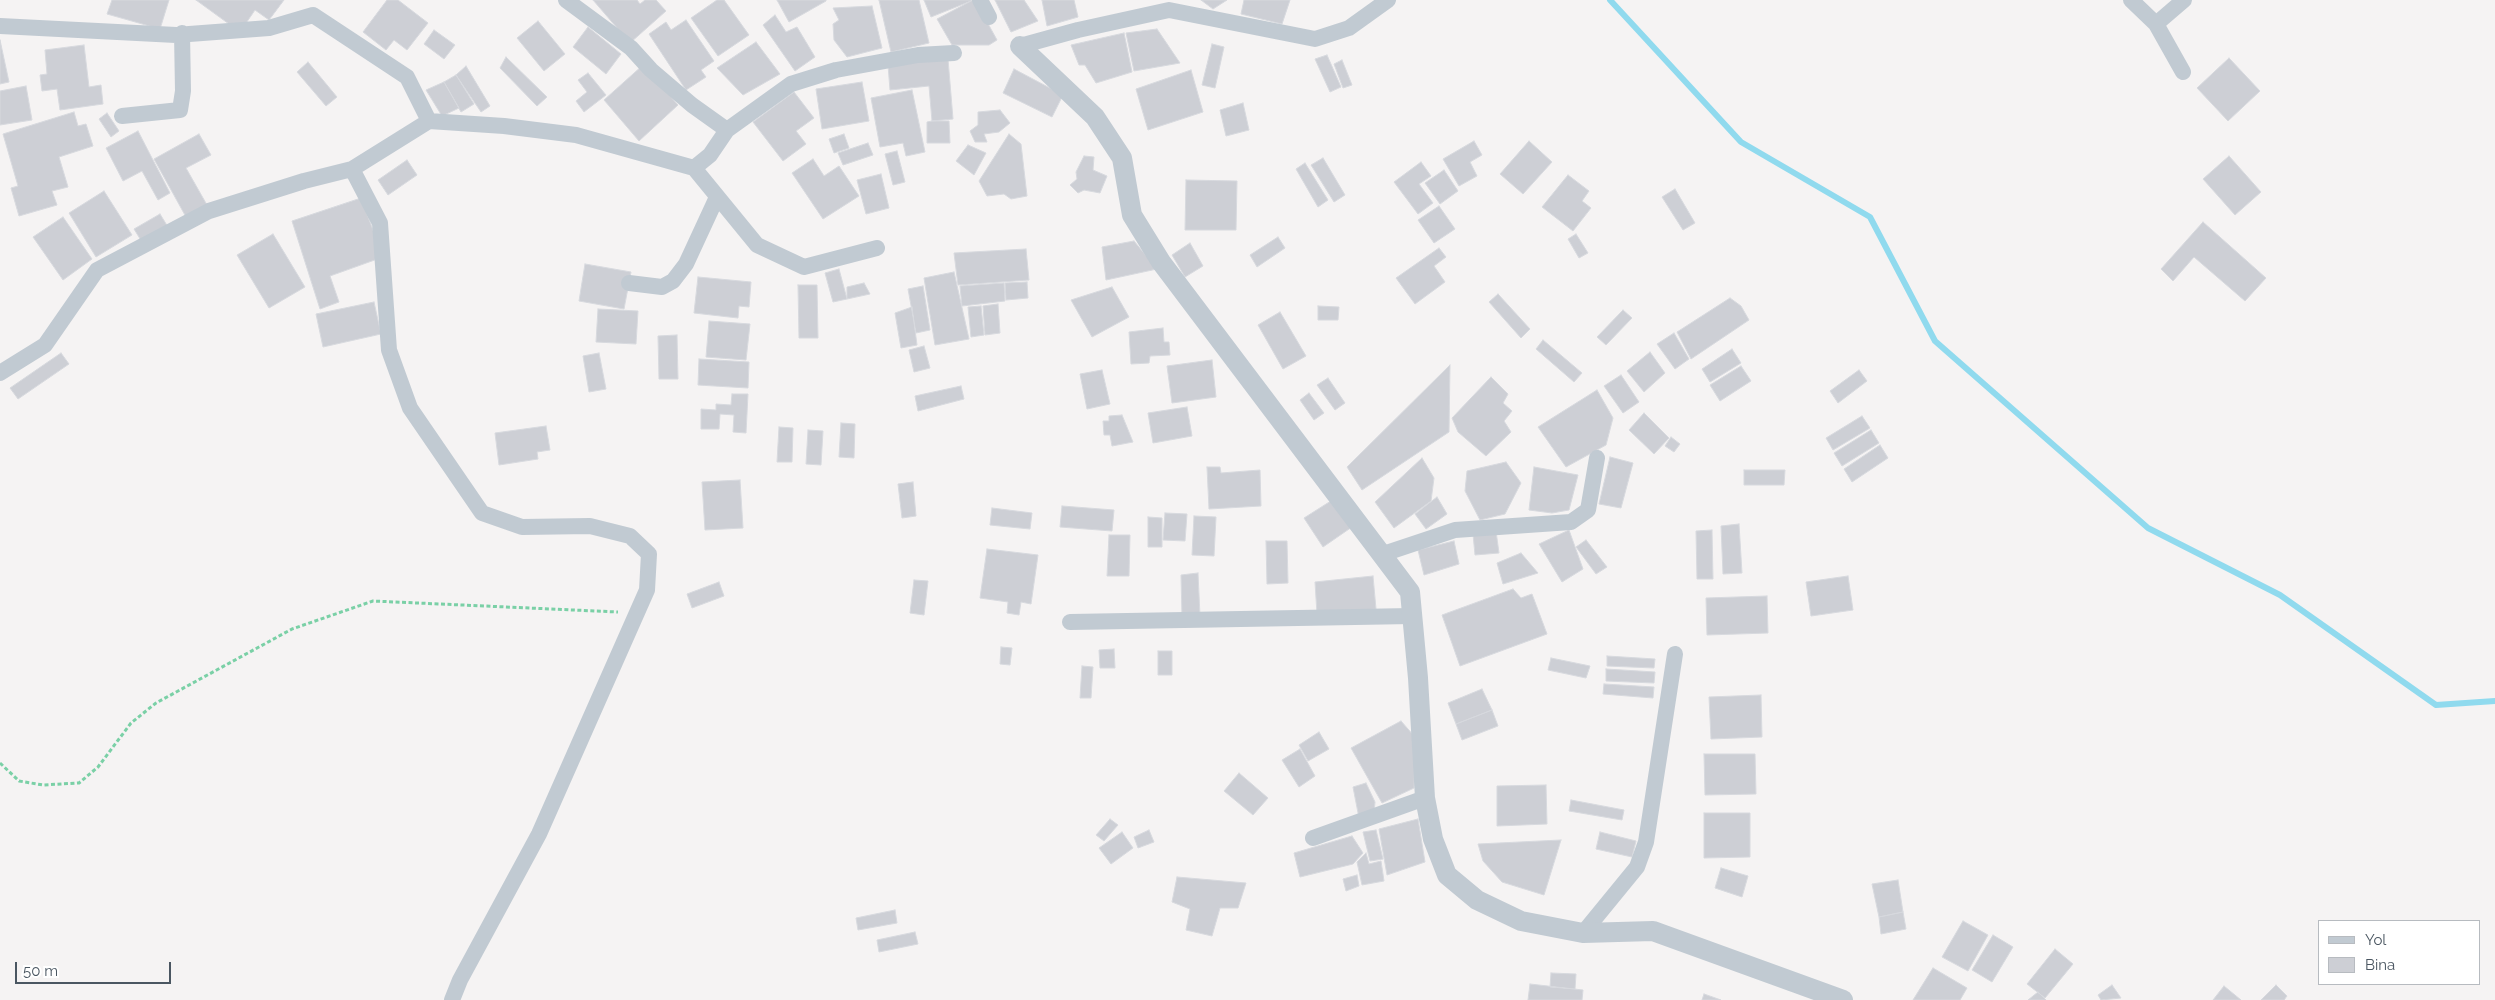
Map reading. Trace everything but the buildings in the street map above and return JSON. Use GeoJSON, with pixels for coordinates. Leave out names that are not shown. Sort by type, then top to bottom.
{"type":"FeatureCollection","features":[{"type":"Feature","properties":{"kind":"street"},"geometry":{"type":"LineString","coordinates":[[566,0],[631,48],[651,70],[692,105],[728,130]]}},
{"type":"Feature","properties":{"kind":"street"},"geometry":{"type":"LineString","coordinates":[[980,0],[990,17]]}},
{"type":"Feature","properties":{"kind":"street"},"geometry":{"type":"LineString","coordinates":[[1020,46],[1168,5],[1315,39],[1349,28],[1388,0]]}},
{"type":"Feature","properties":{"kind":"street"},"geometry":{"type":"LineString","coordinates":[[2131,0],[2156,24],[2183,72]]}},
{"type":"Feature","properties":{"kind":"street"},"geometry":{"type":"LineString","coordinates":[[2156,24],[2184,0]]}},
{"type":"Feature","properties":{"kind":"street"},"geometry":{"type":"LineString","coordinates":[[0,26],[182,33],[269,28],[313,16],[407,76],[429,121]]}},
{"type":"Feature","properties":{"kind":"street"},"geometry":{"type":"LineString","coordinates":[[122,116],[180,110],[183,91],[182,33]]}},
{"type":"Feature","properties":{"kind":"street"},"geometry":{"type":"LineString","coordinates":[[1020,46],[1095,117],[1122,158],[1132,215],[1161,262],[1410,592],[1425,798],[1433,839],[1448,875],[1477,900],[1521,921],[1584,933],[1653,932],[1844,1000]]}},
{"type":"Feature","properties":{"kind":"street"},"geometry":{"type":"LineString","coordinates":[[694,168],[710,156],[728,130],[791,84],[836,70],[918,56],[954,53]]}},
{"type":"Feature","properties":{"kind":"street"},"geometry":{"type":"LineString","coordinates":[[0,373],[45,345],[97,270],[209,212],[304,181],[352,169],[429,121],[504,126],[576,135],[694,168],[757,245],[804,267],[877,248]]}},
{"type":"Feature","properties":{"kind":"street"},"geometry":{"type":"LineString","coordinates":[[352,169],[380,223],[389,350],[410,408],[482,513],[522,527],[590,526],[630,536],[650,554],[647,590],[539,834],[460,980],[452,1000]]}},
{"type":"Feature","properties":{"kind":"street"},"geometry":{"type":"LineString","coordinates":[[629,283],[662,287],[673,281],[686,264],[716,197]]}},
{"type":"Feature","properties":{"kind":"street"},"geometry":{"type":"LineString","coordinates":[[1383,554],[1455,530],[1571,522],[1588,510],[1597,458]]}},
{"type":"Feature","properties":{"kind":"street"},"geometry":{"type":"LineString","coordinates":[[1070,622],[1412,616]]}},
{"type":"Feature","properties":{"kind":"street"},"geometry":{"type":"LineString","coordinates":[[1584,933],[1637,867],[1646,842],[1675,654]]}},
{"type":"Feature","properties":{"kind":"street"},"geometry":{"type":"LineString","coordinates":[[1313,838],[1425,798]]}},
{"type":"Feature","properties":{"kind":"path"},"geometry":{"type":"LineString","coordinates":[[0,763],[19,781],[43,785],[79,783],[98,767],[131,723],[156,703],[292,629],[373,601],[636,613]]}},
{"type":"Feature","properties":{"kind":"waterway"},"geometry":{"type":"LineString","coordinates":[[1610,0],[1741,142],[1870,217],[1935,341],[2148,528],[2280,595],[2436,705],[2495,701]]}}]}
